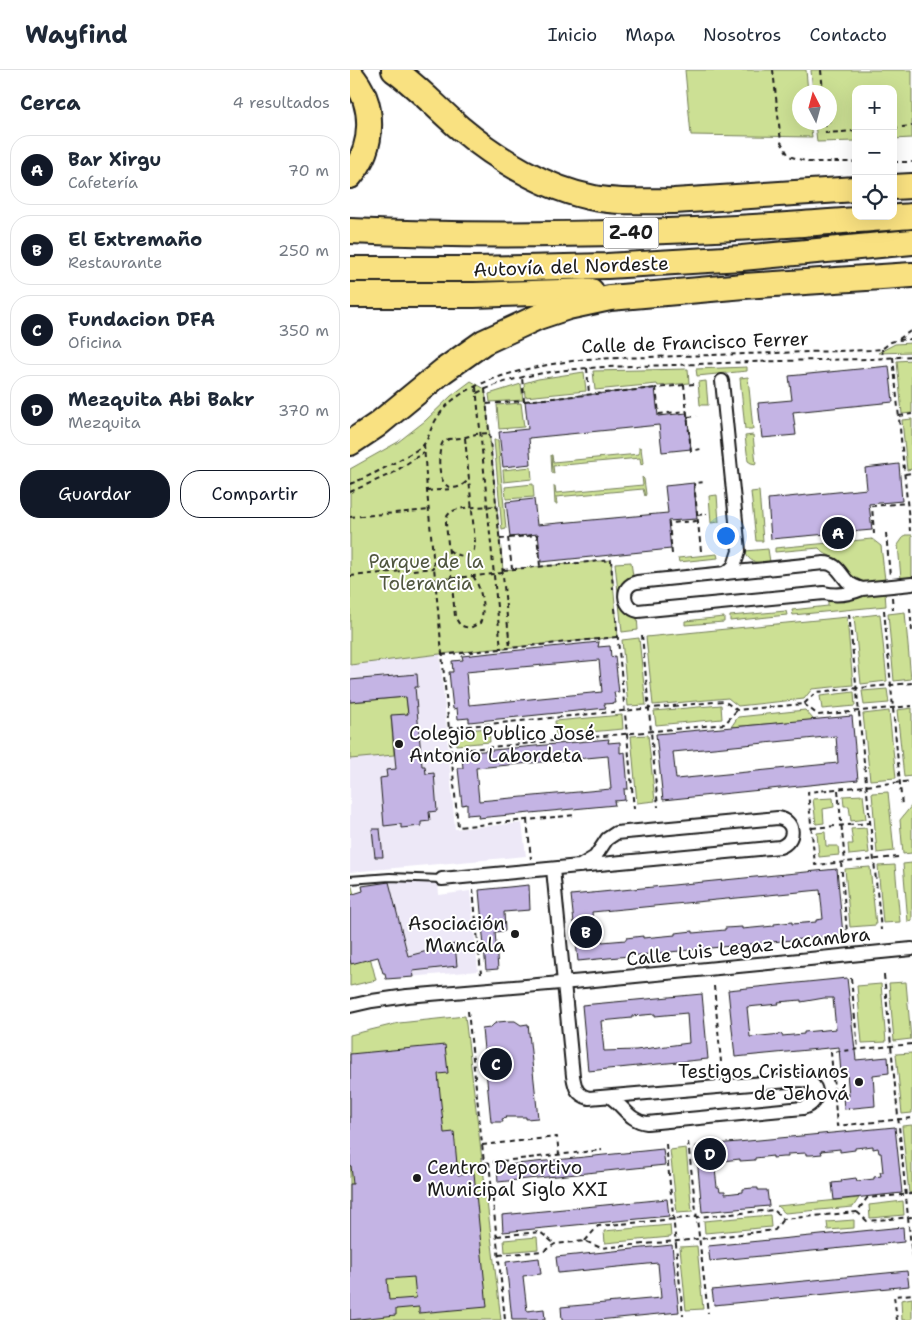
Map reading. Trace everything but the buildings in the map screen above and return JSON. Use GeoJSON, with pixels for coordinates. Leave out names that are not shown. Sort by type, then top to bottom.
{"type":"FeatureCollection","features":[{"type":"Feature","properties":{"kind":"highway"},"geometry":{"type":"LineString","coordinates":[[396,71],[462,129],[524,173],[575,193],[621,201],[674,201],[852,189]]}},
{"type":"Feature","properties":{"kind":"highway"},"geometry":{"type":"LineString","coordinates":[[350,74],[360,87],[369,122],[369,137],[366,150],[362,160],[350,176]]}},
{"type":"Feature","properties":{"kind":"highway"},"geometry":{"type":"LineString","coordinates":[[897,187],[912,186]]}},
{"type":"Feature","properties":{"kind":"highway"},"geometry":{"type":"LineString","coordinates":[[897,205],[912,204]]}},
{"type":"Feature","properties":{"kind":"highway"},"geometry":{"type":"LineString","coordinates":[[476,234],[605,223],[740,217],[852,208]]}},
{"type":"Feature","properties":{"kind":"highway","name":"Autovía del Nordeste"},"geometry":{"type":"LineString","coordinates":[[350,231],[476,234],[604,234],[676,232],[912,216]]}},
{"type":"Feature","properties":{"kind":"highway","name":"Autovía del Nordeste"},"geometry":{"type":"LineString","coordinates":[[350,269],[476,269],[598,266],[676,262],[912,242]]}},
{"type":"Feature","properties":{"kind":"highway"},"geometry":{"type":"LineString","coordinates":[[676,262],[743,270],[912,258]]}},
{"type":"Feature","properties":{"kind":"highway"},"geometry":{"type":"LineString","coordinates":[[350,443],[377,425],[484,342],[538,317],[568,307],[610,298],[744,286],[912,275]]}},
{"type":"Feature","properties":{"kind":"highway"},"geometry":{"type":"LineString","coordinates":[[350,295],[474,295],[677,286],[744,286]]}},
{"type":"Feature","properties":{"kind":"street"},"geometry":{"type":"LineString","coordinates":[[722,381],[739,551],[734,566],[726,573]]}},
{"type":"Feature","properties":{"kind":"street"},"geometry":{"type":"LineString","coordinates":[[739,551],[747,564],[752,568],[761,570]]}},
{"type":"Feature","properties":{"kind":"street"},"geometry":{"type":"LineString","coordinates":[[862,590],[851,584],[831,564],[824,563],[632,583],[626,590],[626,600],[631,608],[638,611],[824,593],[833,595],[912,584]]}},
{"type":"Feature","properties":{"kind":"street"},"geometry":{"type":"LineString","coordinates":[[824,593],[836,585],[838,569]]}},
{"type":"Feature","properties":{"kind":"street"},"geometry":{"type":"LineString","coordinates":[[442,879],[620,863],[780,847],[788,843],[792,830],[788,822],[778,818],[616,833],[607,839],[595,857],[580,866]]}},
{"type":"Feature","properties":{"kind":"street"},"geometry":{"type":"LineString","coordinates":[[603,845],[608,856],[620,863]]}},
{"type":"Feature","properties":{"kind":"street"},"geometry":{"type":"LineString","coordinates":[[553,868],[574,1086],[577,1091],[584,1097],[589,1098],[610,1097],[805,1080],[813,1084],[816,1094],[815,1100],[809,1107],[647,1123],[632,1118],[623,1107],[610,1097]]}},
{"type":"Feature","properties":{"kind":"street","name":"Calle Luis Legaz Lacambra"},"geometry":{"type":"LineString","coordinates":[[350,1006],[397,997],[564,983],[912,949]]}},
{"type":"Feature","properties":{"kind":"street"},"geometry":{"type":"LineString","coordinates":[[637,1120],[631,1106],[635,1098],[642,1093]]}},
{"type":"Feature","properties":{"kind":"lane"},"geometry":{"type":"LineString","coordinates":[[350,880],[390,877],[442,879]]}},
{"type":"Feature","properties":{"kind":"path"},"geometry":{"type":"LineString","coordinates":[[772,70],[781,142],[789,156],[808,162],[852,162]]}},
{"type":"Feature","properties":{"kind":"path"},"geometry":{"type":"LineString","coordinates":[[821,70],[822,85]]}},
{"type":"Feature","properties":{"kind":"path"},"geometry":{"type":"LineString","coordinates":[[897,128],[912,126]]}},
{"type":"Feature","properties":{"kind":"path"},"geometry":{"type":"LineString","coordinates":[[826,130],[826,133],[852,131]]}},
{"type":"Feature","properties":{"kind":"path"},"geometry":{"type":"LineString","coordinates":[[897,162],[912,162]]}},
{"type":"Feature","properties":{"kind":"path"},"geometry":{"type":"LineString","coordinates":[[898,340],[912,330]]}},
{"type":"Feature","properties":{"kind":"path","name":"Calle de Francisco Ferrer"},"geometry":{"type":"LineString","coordinates":[[424,444],[434,422],[452,401],[481,385],[525,370],[556,363],[587,359],[882,349],[891,342],[912,339]]}},
{"type":"Feature","properties":{"kind":"path"},"geometry":{"type":"LineString","coordinates":[[882,349],[883,358]]}},
{"type":"Feature","properties":{"kind":"path","name":"Calle de Francisco Ferrer"},"geometry":{"type":"LineString","coordinates":[[477,393],[522,377],[587,368],[912,356]]}},
{"type":"Feature","properties":{"kind":"path"},"geometry":{"type":"LineString","coordinates":[[893,357],[910,531]]}},
{"type":"Feature","properties":{"kind":"path"},"geometry":{"type":"LineString","coordinates":[[587,368],[589,394]]}},
{"type":"Feature","properties":{"kind":"path"},"geometry":{"type":"LineString","coordinates":[[522,377],[524,401]]}},
{"type":"Feature","properties":{"kind":"path"},"geometry":{"type":"LineString","coordinates":[[487,404],[694,384]]}},
{"type":"Feature","properties":{"kind":"path"},"geometry":{"type":"LineString","coordinates":[[684,385],[691,450],[701,449]]}},
{"type":"Feature","properties":{"kind":"path"},"geometry":{"type":"LineString","coordinates":[[476,387],[501,649]]}},
{"type":"Feature","properties":{"kind":"path"},"geometry":{"type":"LineString","coordinates":[[656,388],[659,414],[687,411]]}},
{"type":"Feature","properties":{"kind":"path"},"geometry":{"type":"LineString","coordinates":[[485,389],[510,648]]}},
{"type":"Feature","properties":{"kind":"path"},"geometry":{"type":"LineString","coordinates":[[899,416],[912,414]]}},
{"type":"Feature","properties":{"kind":"path"},"geometry":{"type":"LineString","coordinates":[[688,417],[698,416]]}},
{"type":"Feature","properties":{"kind":"path"},"geometry":{"type":"LineString","coordinates":[[456,488],[450,487],[443,481],[440,448],[443,442],[450,439],[489,433]]}},
{"type":"Feature","properties":{"kind":"path"},"geometry":{"type":"LineString","coordinates":[[448,548],[454,554],[463,556],[474,550],[476,542],[465,438]]}},
{"type":"Feature","properties":{"kind":"path"},"geometry":{"type":"LineString","coordinates":[[424,444],[458,827],[575,815]]}},
{"type":"Feature","properties":{"kind":"path"},"geometry":{"type":"LineString","coordinates":[[350,484],[398,461],[424,444]]}},
{"type":"Feature","properties":{"kind":"path"},"geometry":{"type":"LineString","coordinates":[[350,492],[393,473],[424,452]]}},
{"type":"Feature","properties":{"kind":"path"},"geometry":{"type":"LineString","coordinates":[[905,474],[912,473]]}},
{"type":"Feature","properties":{"kind":"path"},"geometry":{"type":"LineString","coordinates":[[427,491],[456,488],[462,486],[469,479]]}},
{"type":"Feature","properties":{"kind":"path"},"geometry":{"type":"LineString","coordinates":[[701,551],[694,483],[704,482]]}},
{"type":"Feature","properties":{"kind":"path"},"geometry":{"type":"LineString","coordinates":[[874,534],[872,506],[908,503]]}},
{"type":"Feature","properties":{"kind":"path"},"geometry":{"type":"LineString","coordinates":[[473,576],[480,590],[483,613],[480,622],[470,628],[459,624],[455,616],[448,548],[447,517],[451,512],[459,509],[496,505]]}},
{"type":"Feature","properties":{"kind":"path"},"geometry":{"type":"LineString","coordinates":[[350,517],[429,510]]}},
{"type":"Feature","properties":{"kind":"path"},"geometry":{"type":"LineString","coordinates":[[697,515],[707,514]]}},
{"type":"Feature","properties":{"kind":"path"},"geometry":{"type":"LineString","coordinates":[[672,554],[669,523],[698,521]]}},
{"type":"Feature","properties":{"kind":"path"},"geometry":{"type":"LineString","coordinates":[[886,533],[890,580]]}},
{"type":"Feature","properties":{"kind":"path"},"geometry":{"type":"LineString","coordinates":[[500,539],[537,535],[540,566]]}},
{"type":"Feature","properties":{"kind":"path"},"geometry":{"type":"LineString","coordinates":[[508,538],[512,569]]}},
{"type":"Feature","properties":{"kind":"path"},"geometry":{"type":"LineString","coordinates":[[435,580],[494,574],[512,569],[610,560]]}},
{"type":"Feature","properties":{"kind":"path"},"geometry":{"type":"LineString","coordinates":[[350,576],[434,568]]}},
{"type":"Feature","properties":{"kind":"path"},"geometry":{"type":"LineString","coordinates":[[892,592],[893,610]]}},
{"type":"Feature","properties":{"kind":"path"},"geometry":{"type":"LineString","coordinates":[[910,608],[912,631]]}},
{"type":"Feature","properties":{"kind":"path"},"geometry":{"type":"LineString","coordinates":[[884,610],[902,806]]}},
{"type":"Feature","properties":{"kind":"path"},"geometry":{"type":"LineString","coordinates":[[849,614],[881,930]]}},
{"type":"Feature","properties":{"kind":"path"},"geometry":{"type":"LineString","coordinates":[[642,635],[658,807]]}},
{"type":"Feature","properties":{"kind":"path"},"geometry":{"type":"LineString","coordinates":[[442,655],[618,637],[634,809]]}},
{"type":"Feature","properties":{"kind":"path"},"geometry":{"type":"LineString","coordinates":[[449,728],[724,701],[738,710],[804,704],[816,692],[912,683]]}},
{"type":"Feature","properties":{"kind":"path"},"geometry":{"type":"LineString","coordinates":[[804,704],[818,715],[912,706]]}},
{"type":"Feature","properties":{"kind":"path"},"geometry":{"type":"LineString","coordinates":[[451,751],[725,724],[738,710]]}},
{"type":"Feature","properties":{"kind":"path"},"geometry":{"type":"LineString","coordinates":[[898,857],[815,865],[808,792],[912,782]]}},
{"type":"Feature","properties":{"kind":"path"},"geometry":{"type":"LineString","coordinates":[[838,789],[845,862]]}},
{"type":"Feature","properties":{"kind":"path"},"geometry":{"type":"LineString","coordinates":[[527,820],[531,859]]}},
{"type":"Feature","properties":{"kind":"path"},"geometry":{"type":"LineString","coordinates":[[812,828],[870,823]]}},
{"type":"Feature","properties":{"kind":"path"},"geometry":{"type":"LineString","coordinates":[[841,862],[847,933]]}},
{"type":"Feature","properties":{"kind":"path"},"geometry":{"type":"LineString","coordinates":[[474,886],[481,974]]}},
{"type":"Feature","properties":{"kind":"path"},"geometry":{"type":"LineString","coordinates":[[884,975],[912,1257]]}},
{"type":"Feature","properties":{"kind":"path"},"geometry":{"type":"LineString","coordinates":[[851,978],[858,1050]]}},
{"type":"Feature","properties":{"kind":"path"},"geometry":{"type":"LineString","coordinates":[[714,986],[721,1062]]}},
{"type":"Feature","properties":{"kind":"path"},"geometry":{"type":"LineString","coordinates":[[468,1011],[484,1163],[602,1150]]}},
{"type":"Feature","properties":{"kind":"path"},"geometry":{"type":"LineString","coordinates":[[912,1044],[831,1052],[837,1126],[912,1118]]}},
{"type":"Feature","properties":{"kind":"path"},"geometry":{"type":"LineString","coordinates":[[482,1145],[557,1137],[559,1155]]}},
{"type":"Feature","properties":{"kind":"path"},"geometry":{"type":"LineString","coordinates":[[688,1142],[708,1313]]}},
{"type":"Feature","properties":{"kind":"path"},"geometry":{"type":"LineString","coordinates":[[666,1144],[683,1316]]}},
{"type":"Feature","properties":{"kind":"path"},"geometry":{"type":"LineString","coordinates":[[489,1162],[505,1320]]}},
{"type":"Feature","properties":{"kind":"path"},"geometry":{"type":"LineString","coordinates":[[857,1212],[867,1198],[912,1194]]}},
{"type":"Feature","properties":{"kind":"path"},"geometry":{"type":"LineString","coordinates":[[585,1241],[598,1226],[774,1210],[783,1219]]}},
{"type":"Feature","properties":{"kind":"path"},"geometry":{"type":"LineString","coordinates":[[499,1255],[544,1251],[555,1244],[585,1241],[601,1248],[775,1230],[783,1219],[857,1212],[867,1221],[912,1217]]}},
{"type":"Feature","properties":{"kind":"path"},"geometry":{"type":"LineString","coordinates":[[497,1236],[540,1232],[555,1244]]}},
{"type":"Feature","properties":{"kind":"path"},"geometry":{"type":"LineString","coordinates":[[897,1320],[894,1296],[912,1294]]}},
{"type":"Feature","properties":{"kind":"shaded area","name":"Colegio Publico José Antonio Labordeta"},"geometry":{"type":"Polygon","coordinates":[[[440,654],[455,829],[522,823],[526,856],[350,872],[350,665],[440,654]]]}},
{"type":"Feature","properties":{"kind":"shaded area"},"geometry":{"type":"Polygon","coordinates":[[[438,881],[439,895],[470,891],[478,971],[386,979],[362,896],[364,896],[362,886],[388,882],[438,881]]]}},
{"type":"Feature","properties":{"kind":"green space"},"geometry":{"type":"Polygon","coordinates":[[[685,70],[806,70],[807,85],[792,85],[792,130],[811,130],[812,137],[691,135],[685,70]]]}},
{"type":"Feature","properties":{"kind":"green space"},"geometry":{"type":"Polygon","coordinates":[[[811,70],[912,70],[912,138],[897,139],[897,85],[852,85],[852,141],[817,142],[816,130],[837,130],[837,85],[812,85],[811,70]]]}},
{"type":"Feature","properties":{"kind":"green space"},"geometry":{"type":"Polygon","coordinates":[[[912,343],[912,352],[878,353],[895,344],[912,343]]]}},
{"type":"Feature","properties":{"kind":"green space"},"geometry":{"type":"Polygon","coordinates":[[[912,360],[912,413],[902,414],[897,361],[912,360]]]}},
{"type":"Feature","properties":{"kind":"green space"},"geometry":{"type":"Polygon","coordinates":[[[747,367],[747,371],[697,376],[696,369],[747,367]]]}},
{"type":"Feature","properties":{"kind":"green space"},"geometry":{"type":"Polygon","coordinates":[[[688,369],[689,383],[595,390],[593,371],[688,369]]]}},
{"type":"Feature","properties":{"kind":"green space"},"geometry":{"type":"Polygon","coordinates":[[[584,372],[586,391],[525,397],[524,383],[584,372]]]}},
{"type":"Feature","properties":{"kind":"green space"},"geometry":{"type":"Polygon","coordinates":[[[748,377],[753,429],[745,429],[740,378],[748,377]]]}},
{"type":"Feature","properties":{"kind":"green space","name":"Parque de la Tolerancia"},"geometry":{"type":"Polygon","coordinates":[[[471,381],[485,389],[503,570],[611,560],[618,637],[440,654],[350,665],[350,469],[398,442],[471,381]]]}},
{"type":"Feature","properties":{"kind":"green space"},"geometry":{"type":"Polygon","coordinates":[[[706,381],[708,405],[700,405],[698,382],[706,381]]]}},
{"type":"Feature","properties":{"kind":"green space"},"geometry":{"type":"Polygon","coordinates":[[[521,384],[523,400],[490,402],[489,394],[521,384]]]}},
{"type":"Feature","properties":{"kind":"green space"},"geometry":{"type":"Polygon","coordinates":[[[521,403],[524,427],[499,429],[497,405],[521,403]]]}},
{"type":"Feature","properties":{"kind":"green space"},"geometry":{"type":"Polygon","coordinates":[[[912,419],[912,469],[907,470],[902,420],[912,419]]]}},
{"type":"Feature","properties":{"kind":"green space"},"geometry":{"type":"Polygon","coordinates":[[[753,435],[756,464],[748,461],[745,436],[753,435]]]}},
{"type":"Feature","properties":{"kind":"green space"},"geometry":{"type":"Polygon","coordinates":[[[494,440],[498,440],[506,529],[502,530],[494,440]]]}},
{"type":"Feature","properties":{"kind":"green space"},"geometry":{"type":"Polygon","coordinates":[[[639,447],[641,448],[643,463],[641,465],[640,458],[553,466],[554,474],[552,473],[551,455],[553,462],[639,454],[639,447]]]}},
{"type":"Feature","properties":{"kind":"green space"},"geometry":{"type":"Polygon","coordinates":[[[531,467],[532,479],[504,482],[503,470],[531,467]]]}},
{"type":"Feature","properties":{"kind":"green space"},"geometry":{"type":"Polygon","coordinates":[[[642,477],[644,479],[645,496],[643,489],[556,497],[557,504],[555,504],[554,486],[556,493],[643,485],[642,477]]]}},
{"type":"Feature","properties":{"kind":"green space"},"geometry":{"type":"Polygon","coordinates":[[[533,484],[534,497],[506,499],[505,487],[533,484]]]}},
{"type":"Feature","properties":{"kind":"green space"},"geometry":{"type":"Polygon","coordinates":[[[759,491],[763,541],[756,541],[751,492],[759,491]]]}},
{"type":"Feature","properties":{"kind":"green space"},"geometry":{"type":"Polygon","coordinates":[[[717,495],[719,522],[711,523],[709,496],[717,495]]]}},
{"type":"Feature","properties":{"kind":"green space"},"geometry":{"type":"Polygon","coordinates":[[[905,535],[912,535],[912,577],[901,578],[898,545],[905,535]]]}},
{"type":"Feature","properties":{"kind":"green space"},"geometry":{"type":"Polygon","coordinates":[[[872,539],[881,546],[885,580],[857,581],[850,576],[840,562],[819,548],[775,552],[775,548],[872,539]]]}},
{"type":"Feature","properties":{"kind":"green space"},"geometry":{"type":"Polygon","coordinates":[[[768,549],[770,562],[752,560],[745,551],[768,549]]]}},
{"type":"Feature","properties":{"kind":"green space"},"geometry":{"type":"Polygon","coordinates":[[[717,554],[718,558],[679,562],[678,558],[717,554]]]}},
{"type":"Feature","properties":{"kind":"green space"},"geometry":{"type":"Polygon","coordinates":[[[631,562],[633,576],[623,583],[619,593],[624,610],[637,616],[638,630],[622,632],[615,563],[631,562]]]}},
{"type":"Feature","properties":{"kind":"green space"},"geometry":{"type":"Polygon","coordinates":[[[885,592],[886,606],[793,615],[792,610],[828,606],[828,598],[885,592]]]}},
{"type":"Feature","properties":{"kind":"green space"},"geometry":{"type":"Polygon","coordinates":[[[786,611],[787,615],[730,621],[730,616],[786,611]]]}},
{"type":"Feature","properties":{"kind":"green space"},"geometry":{"type":"Polygon","coordinates":[[[905,612],[911,679],[894,681],[888,614],[905,612]]]}},
{"type":"Feature","properties":{"kind":"green space"},"geometry":{"type":"Polygon","coordinates":[[[880,614],[887,681],[861,684],[854,617],[880,614]]]}},
{"type":"Feature","properties":{"kind":"green space"},"geometry":{"type":"Polygon","coordinates":[[[724,617],[724,622],[685,625],[685,621],[724,617]]]}},
{"type":"Feature","properties":{"kind":"green space"},"geometry":{"type":"Polygon","coordinates":[[[847,617],[853,685],[812,689],[804,699],[738,706],[728,698],[653,705],[646,637],[847,617]]]}},
{"type":"Feature","properties":{"kind":"green space"},"geometry":{"type":"Polygon","coordinates":[[[639,638],[646,705],[628,706],[622,640],[639,638]]]}},
{"type":"Feature","properties":{"kind":"green space"},"geometry":{"type":"Polygon","coordinates":[[[887,689],[889,703],[864,705],[862,691],[887,689]]]}},
{"type":"Feature","properties":{"kind":"green space"},"geometry":{"type":"Polygon","coordinates":[[[854,692],[855,706],[822,709],[820,696],[854,692]]]}},
{"type":"Feature","properties":{"kind":"green space"},"geometry":{"type":"Polygon","coordinates":[[[406,697],[408,714],[391,716],[394,755],[350,759],[350,702],[406,697]]]}},
{"type":"Feature","properties":{"kind":"green space"},"geometry":{"type":"Polygon","coordinates":[[[721,705],[722,719],[656,725],[654,711],[721,705]]]}},
{"type":"Feature","properties":{"kind":"green space"},"geometry":{"type":"Polygon","coordinates":[[[912,708],[912,776],[904,777],[897,710],[912,708]]]}},
{"type":"Feature","properties":{"kind":"green space"},"geometry":{"type":"Polygon","coordinates":[[[805,710],[814,720],[731,727],[738,717],[805,710]]]}},
{"type":"Feature","properties":{"kind":"green space"},"geometry":{"type":"Polygon","coordinates":[[[889,711],[896,778],[870,780],[863,714],[889,711]]]}},
{"type":"Feature","properties":{"kind":"green space"},"geometry":{"type":"Polygon","coordinates":[[[622,715],[623,729],[556,735],[555,721],[622,715]]]}},
{"type":"Feature","properties":{"kind":"green space"},"geometry":{"type":"Polygon","coordinates":[[[489,728],[490,742],[456,745],[455,731],[489,728]]]}},
{"type":"Feature","properties":{"kind":"green space"},"geometry":{"type":"Polygon","coordinates":[[[648,735],[655,801],[637,803],[631,736],[648,735]]]}},
{"type":"Feature","properties":{"kind":"green space"},"geometry":{"type":"Polygon","coordinates":[[[888,792],[894,851],[877,853],[872,793],[888,792]]]}},
{"type":"Feature","properties":{"kind":"green space"},"geometry":{"type":"Polygon","coordinates":[[[863,795],[866,819],[851,821],[849,806],[844,806],[843,796],[863,795]]]}},
{"type":"Feature","properties":{"kind":"green space"},"geometry":{"type":"Polygon","coordinates":[[[833,798],[834,807],[823,809],[824,823],[816,824],[813,799],[833,798]]]}},
{"type":"Feature","properties":{"kind":"green space"},"geometry":{"type":"Polygon","coordinates":[[[912,805],[912,853],[903,854],[900,820],[912,805]]]}},
{"type":"Feature","properties":{"kind":"green space"},"geometry":{"type":"Polygon","coordinates":[[[866,828],[869,853],[849,855],[848,844],[853,844],[851,829],[866,828]]]}},
{"type":"Feature","properties":{"kind":"green space"},"geometry":{"type":"Polygon","coordinates":[[[825,832],[826,846],[838,846],[839,855],[819,857],[817,833],[825,832]]]}},
{"type":"Feature","properties":{"kind":"green space"},"geometry":{"type":"Polygon","coordinates":[[[912,863],[912,921],[908,922],[903,864],[912,863]]]}},
{"type":"Feature","properties":{"kind":"green space"},"geometry":{"type":"Polygon","coordinates":[[[895,865],[900,922],[883,923],[878,866],[895,865]]]}},
{"type":"Feature","properties":{"kind":"green space"},"geometry":{"type":"Polygon","coordinates":[[[870,867],[876,925],[850,927],[845,869],[870,867]]]}},
{"type":"Feature","properties":{"kind":"green space"},"geometry":{"type":"Polygon","coordinates":[[[350,883],[376,980],[350,986],[350,883]]]}},
{"type":"Feature","properties":{"kind":"green space"},"geometry":{"type":"Polygon","coordinates":[[[906,982],[911,1039],[894,1041],[889,983],[906,982]]]}},
{"type":"Feature","properties":{"kind":"green space"},"geometry":{"type":"Polygon","coordinates":[[[881,984],[886,1042],[862,1043],[857,986],[881,984]]]}},
{"type":"Feature","properties":{"kind":"green space","name":"Centro Deportivo Municipal Siglo XXI"},"geometry":{"type":"Polygon","coordinates":[[[465,1016],[501,1320],[350,1320],[350,1035],[399,1023],[465,1016]]]}},
{"type":"Feature","properties":{"kind":"green space"},"geometry":{"type":"Polygon","coordinates":[[[912,1053],[912,1113],[902,1114],[896,1054],[912,1053]]]}},
{"type":"Feature","properties":{"kind":"green space"},"geometry":{"type":"Polygon","coordinates":[[[912,1125],[912,1192],[909,1193],[902,1126],[912,1125]]]}},
{"type":"Feature","properties":{"kind":"green space"},"geometry":{"type":"Polygon","coordinates":[[[686,1148],[692,1212],[677,1213],[670,1150],[686,1148]]]}},
{"type":"Feature","properties":{"kind":"green space"},"geometry":{"type":"Polygon","coordinates":[[[859,1198],[853,1207],[785,1213],[777,1206],[859,1198]]]}},
{"type":"Feature","properties":{"kind":"green space"},"geometry":{"type":"Polygon","coordinates":[[[903,1201],[904,1215],[870,1218],[869,1205],[903,1201]]]}},
{"type":"Feature","properties":{"kind":"green space"},"geometry":{"type":"Polygon","coordinates":[[[770,1215],[771,1227],[705,1233],[704,1221],[770,1215]]]}},
{"type":"Feature","properties":{"kind":"green space"},"geometry":{"type":"Polygon","coordinates":[[[854,1220],[854,1228],[828,1230],[827,1222],[854,1220]]]}},
{"type":"Feature","properties":{"kind":"green space"},"geometry":{"type":"Polygon","coordinates":[[[670,1225],[671,1237],[605,1243],[604,1231],[670,1225]]]}},
{"type":"Feature","properties":{"kind":"green space"},"geometry":{"type":"Polygon","coordinates":[[[537,1237],[538,1249],[505,1252],[504,1240],[537,1237]]]}},
{"type":"Feature","properties":{"kind":"green space"},"geometry":{"type":"Polygon","coordinates":[[[697,1246],[703,1309],[686,1310],[680,1247],[697,1246]]]}},
{"type":"Feature","properties":{"kind":"green space"},"geometry":{"type":"Polygon","coordinates":[[[912,1298],[912,1320],[902,1320],[901,1300],[912,1298]]]}},
{"type":"Feature","properties":{"kind":"place","name":"Bar Xirgu"},"geometry":{"type":"Point","coordinates":[838,533]}},
{"type":"Feature","properties":{"kind":"place","name":"Colegio Publico José Antonio Labordeta"},"geometry":{"type":"Point","coordinates":[399,744]}},
{"type":"Feature","properties":{"kind":"place","name":"El Extremaño"},"geometry":{"type":"Point","coordinates":[586,932]}},
{"type":"Feature","properties":{"kind":"place","name":"Asociación Mancala"},"geometry":{"type":"Point","coordinates":[515,934]}},
{"type":"Feature","properties":{"kind":"place","name":"Fundacion DFA"},"geometry":{"type":"Point","coordinates":[496,1064]}},
{"type":"Feature","properties":{"kind":"place","name":"Testigos Cristianos de Jehová"},"geometry":{"type":"Point","coordinates":[859,1082]}},
{"type":"Feature","properties":{"kind":"place","name":"Mezquita Abi Bakr"},"geometry":{"type":"Point","coordinates":[710,1154]}},
{"type":"Feature","properties":{"kind":"place","name":"Centro Deportivo Municipal Siglo XXI"},"geometry":{"type":"Point","coordinates":[417,1178]}}]}
